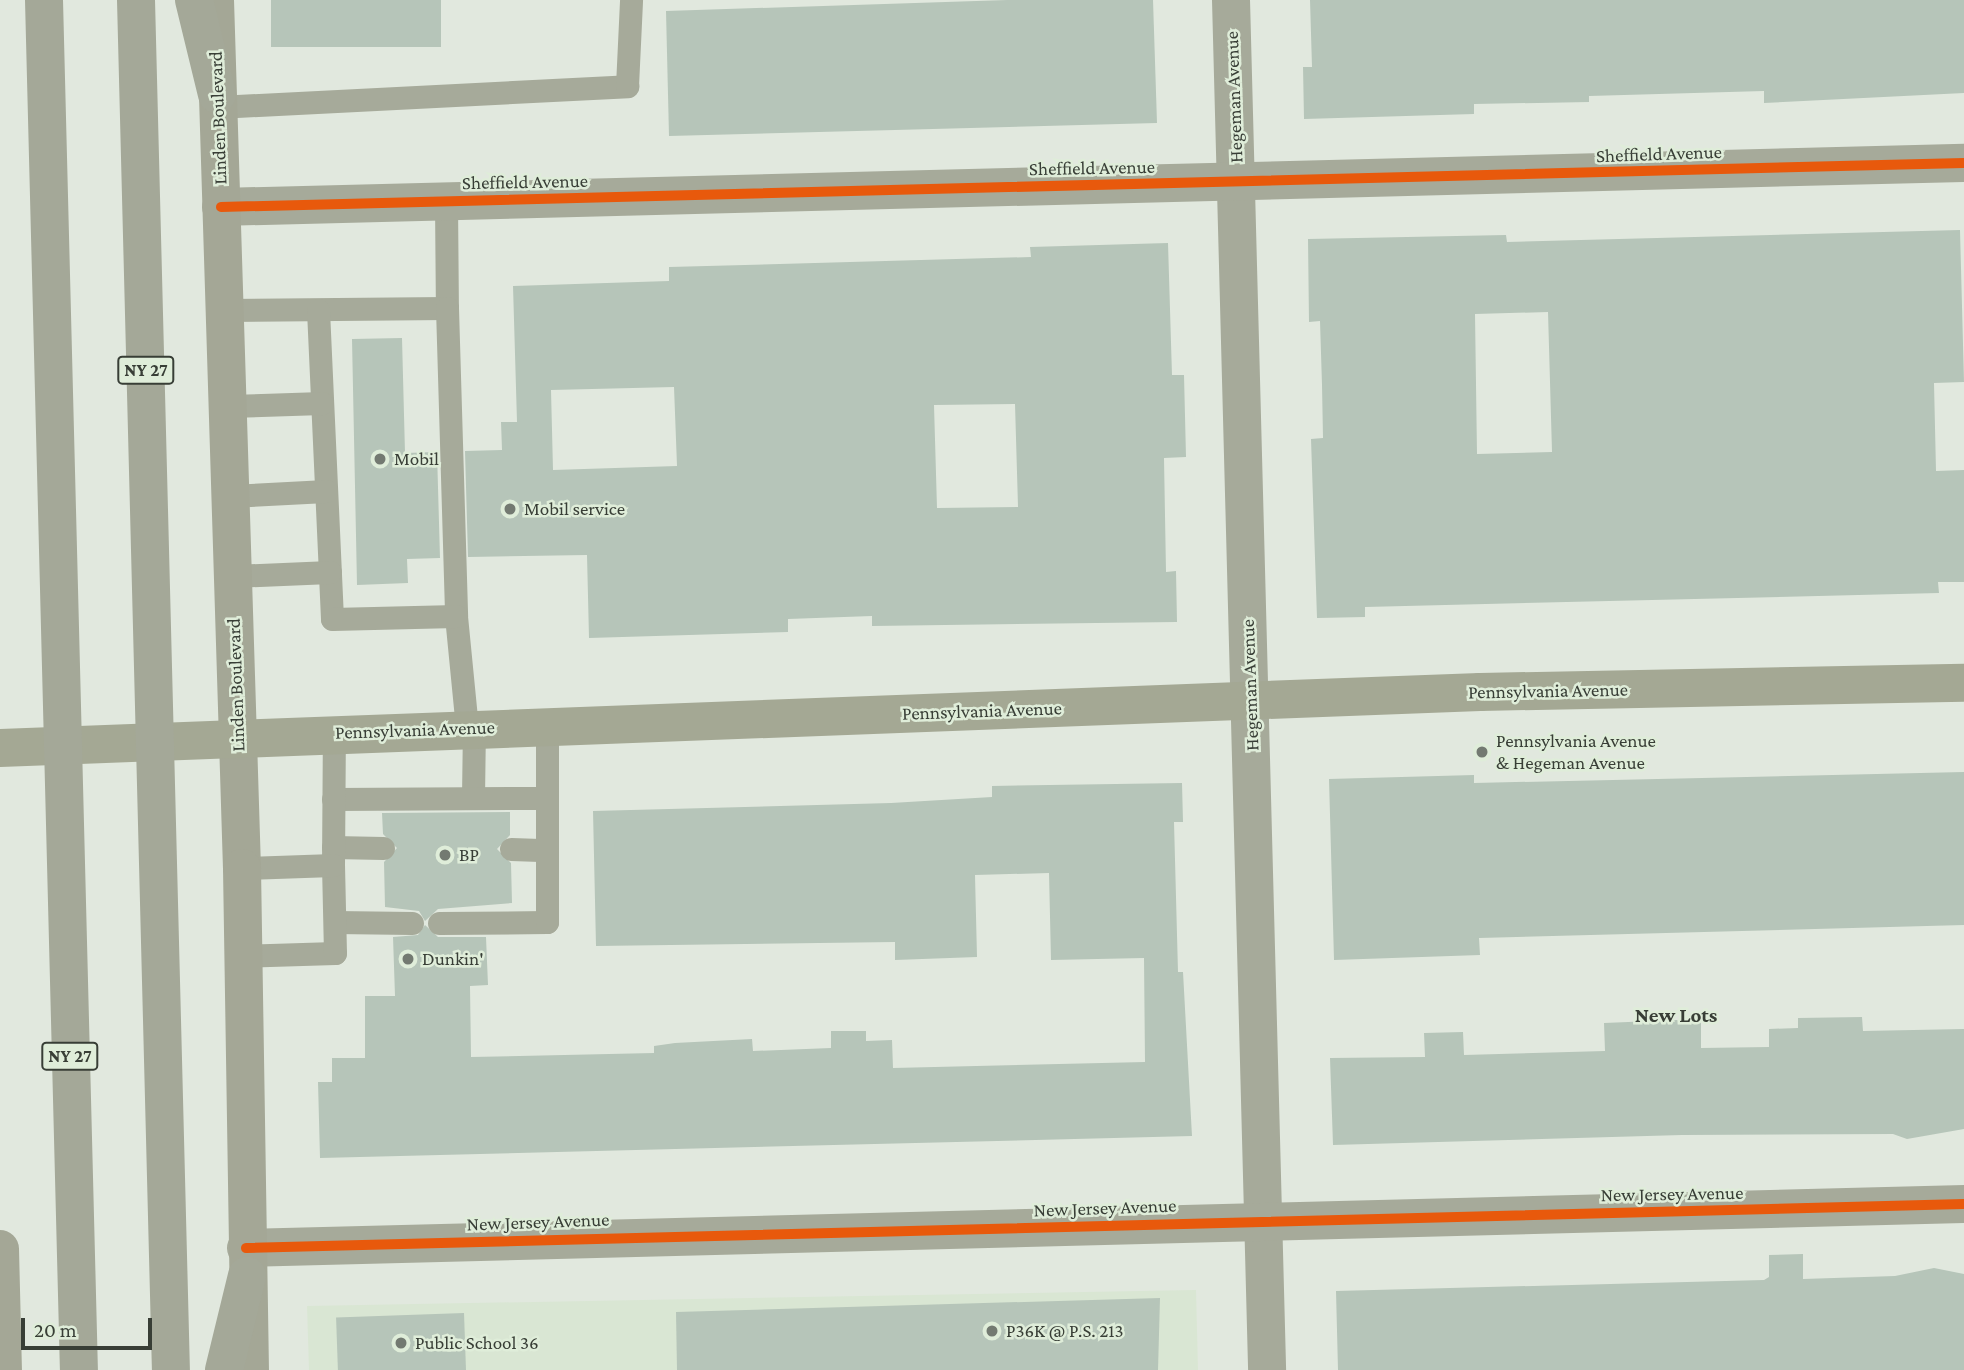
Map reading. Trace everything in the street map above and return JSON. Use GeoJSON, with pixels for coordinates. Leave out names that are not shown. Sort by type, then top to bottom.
{"type":"FeatureCollection","features":[{"type":"Feature","properties":{"kind":"highway","name":"NY 27"},"geometry":{"type":"LineString","coordinates":[[44,0],[79,1370]]}},
{"type":"Feature","properties":{"kind":"highway","name":"NY 27"},"geometry":{"type":"LineString","coordinates":[[136,0],[171,1370]]}},
{"type":"Feature","properties":{"kind":"highway"},"geometry":{"type":"LineString","coordinates":[[194,0],[218,101]]}},
{"type":"Feature","properties":{"kind":"highway"},"geometry":{"type":"LineString","coordinates":[[224,1370],[247,1262]]}},
{"type":"Feature","properties":{"kind":"main road","name":"Pennsylvania Avenue"},"geometry":{"type":"LineString","coordinates":[[0,748],[62,742],[1250,701],[1964,683]]}},
{"type":"Feature","properties":{"kind":"street","name":"Linden Boulevard"},"geometry":{"type":"LineString","coordinates":[[215,0],[242,868],[240,956],[250,1370]]}},
{"type":"Feature","properties":{"kind":"street","name":"Hegeman Avenue"},"geometry":{"type":"LineString","coordinates":[[1231,0],[1267,1370]]}},
{"type":"Feature","properties":{"kind":"street","name":"Sheffield Avenue"},"geometry":{"type":"LineString","coordinates":[[221,207],[1964,163]]}},
{"type":"Feature","properties":{"kind":"street","name":"New Jersey Avenue"},"geometry":{"type":"LineString","coordinates":[[247,1262],[1263,1221],[1964,1204]]}},
{"type":"Feature","properties":{"kind":"street"},"geometry":{"type":"LineString","coordinates":[[0,1252],[3,1370]]}},
{"type":"Feature","properties":{"kind":"lane"},"geometry":{"type":"LineString","coordinates":[[218,101],[627,86],[631,0]]}},
{"type":"Feature","properties":{"kind":"lane"},"geometry":{"type":"LineString","coordinates":[[446,202],[456,616],[471,728],[473,797]]}},
{"type":"Feature","properties":{"kind":"lane"},"geometry":{"type":"LineString","coordinates":[[224,310],[447,308]]}},
{"type":"Feature","properties":{"kind":"lane"},"geometry":{"type":"LineString","coordinates":[[318,310],[332,619],[456,616]]}},
{"type":"Feature","properties":{"kind":"lane"},"geometry":{"type":"LineString","coordinates":[[228,405],[322,402]]}},
{"type":"Feature","properties":{"kind":"lane"},"geometry":{"type":"LineString","coordinates":[[230,496],[326,491]]}},
{"type":"Feature","properties":{"kind":"lane"},"geometry":{"type":"LineString","coordinates":[[233,576],[330,572]]}},
{"type":"Feature","properties":{"kind":"lane"},"geometry":{"type":"LineString","coordinates":[[439,923],[547,922],[547,727]]}},
{"type":"Feature","properties":{"kind":"lane"},"geometry":{"type":"LineString","coordinates":[[240,956],[335,953],[334,733]]}},
{"type":"Feature","properties":{"kind":"lane"},"geometry":{"type":"LineString","coordinates":[[333,799],[547,798]]}},
{"type":"Feature","properties":{"kind":"lane"},"geometry":{"type":"LineString","coordinates":[[242,868],[383,848]]}},
{"type":"Feature","properties":{"kind":"lane"},"geometry":{"type":"LineString","coordinates":[[511,849],[547,850]]}},
{"type":"Feature","properties":{"kind":"lane"},"geometry":{"type":"LineString","coordinates":[[335,922],[412,923]]}},
{"type":"Feature","properties":{"kind":"shaded area"},"geometry":{"type":"Polygon","coordinates":[[[1196,1290],[1198,1370],[309,1370],[307,1306],[1196,1290]]]}},
{"type":"Feature","properties":{"kind":"building"},"geometry":{"type":"Polygon","coordinates":[[[271,0],[441,0],[441,47],[271,47],[271,0]]]}},
{"type":"Feature","properties":{"kind":"building"},"geometry":{"type":"Polygon","coordinates":[[[1007,0],[1153,0],[1157,123],[669,136],[666,11],[1007,0]]]}},
{"type":"Feature","properties":{"kind":"building"},"geometry":{"type":"Polygon","coordinates":[[[1310,0],[1964,0],[1964,93],[1764,103],[1764,91],[1589,96],[1589,102],[1474,104],[1474,114],[1304,119],[1303,67],[1312,67],[1310,0]]]}},
{"type":"Feature","properties":{"kind":"building"},"geometry":{"type":"Polygon","coordinates":[[[1960,230],[1964,382],[1934,383],[1936,471],[1964,470],[1964,582],[1938,582],[1939,593],[1365,607],[1365,617],[1317,618],[1311,439],[1323,438],[1322,385],[1320,321],[1309,322],[1308,239],[1506,235],[1507,242],[1960,230]],[[1548,312],[1475,314],[1477,454],[1552,452],[1548,312]]]}},
{"type":"Feature","properties":{"kind":"building"},"geometry":{"type":"Polygon","coordinates":[[[1168,243],[1172,375],[1184,375],[1186,457],[1164,458],[1166,572],[1176,571],[1177,622],[872,626],[872,616],[788,619],[788,632],[589,638],[587,555],[468,557],[465,451],[502,450],[501,422],[517,422],[513,286],[669,281],[669,267],[1031,257],[1030,247],[1168,243]],[[674,387],[551,390],[553,470],[677,466],[674,387]],[[1015,404],[934,405],[937,508],[1018,507],[1015,404]]]}},
{"type":"Feature","properties":{"kind":"building"},"geometry":{"type":"Polygon","coordinates":[[[402,338],[405,453],[437,452],[440,558],[407,559],[408,583],[357,585],[352,339],[402,338]]]}},
{"type":"Feature","properties":{"kind":"building"},"geometry":{"type":"Polygon","coordinates":[[[1964,772],[1964,925],[1479,938],[1480,955],[1334,960],[1329,779],[1474,775],[1474,783],[1964,772]]]}},
{"type":"Feature","properties":{"kind":"building"},"geometry":{"type":"Polygon","coordinates":[[[1182,783],[1183,822],[1174,822],[1178,972],[1183,972],[1192,1136],[320,1158],[318,1082],[332,1082],[332,1058],[365,1058],[365,996],[395,996],[393,937],[418,935],[425,925],[438,937],[486,937],[488,985],[470,986],[471,1057],[654,1053],[654,1046],[675,1043],[752,1039],[753,1051],[831,1048],[831,1031],[866,1031],[866,1041],[892,1040],[893,1068],[1145,1062],[1144,958],[1051,960],[1049,873],[975,875],[977,957],[895,960],[895,942],[596,946],[593,811],[891,803],[992,797],[992,786],[1182,783]]]}},
{"type":"Feature","properties":{"kind":"building"},"geometry":{"type":"Polygon","coordinates":[[[510,812],[510,835],[497,849],[511,863],[512,903],[438,909],[425,921],[419,911],[385,907],[384,862],[397,848],[383,834],[382,813],[510,812]]]}},
{"type":"Feature","properties":{"kind":"building"},"geometry":{"type":"Polygon","coordinates":[[[1862,1017],[1863,1031],[1964,1029],[1964,1129],[1907,1139],[1893,1134],[1682,1135],[1333,1145],[1330,1058],[1425,1057],[1424,1033],[1463,1032],[1464,1055],[1605,1051],[1604,1023],[1701,1019],[1701,1048],[1769,1047],[1769,1029],[1798,1028],[1798,1018],[1862,1017]]]}},
{"type":"Feature","properties":{"kind":"building"},"geometry":{"type":"Polygon","coordinates":[[[1803,1254],[1803,1279],[1895,1276],[1934,1268],[1964,1274],[1964,1370],[1338,1370],[1336,1291],[1764,1280],[1769,1277],[1769,1255],[1803,1254]]]}},
{"type":"Feature","properties":{"kind":"building"},"geometry":{"type":"Polygon","coordinates":[[[1160,1298],[1158,1370],[677,1370],[676,1312],[1160,1298]]]}},
{"type":"Feature","properties":{"kind":"building","name":"Public School 36"},"geometry":{"type":"Polygon","coordinates":[[[464,1313],[466,1370],[338,1370],[336,1317],[464,1313]]]}},
{"type":"Feature","properties":{"kind":"cycle path"},"geometry":{"type":"LineString","coordinates":[[221,207],[1964,163]]}},
{"type":"Feature","properties":{"kind":"cycle path"},"geometry":{"type":"LineString","coordinates":[[246,1248],[1964,1204]]}},
{"type":"Feature","properties":{"kind":"place","name":"Mobil"},"geometry":{"type":"Point","coordinates":[380,459]}},
{"type":"Feature","properties":{"kind":"place","name":"Mobil service"},"geometry":{"type":"Point","coordinates":[510,509]}},
{"type":"Feature","properties":{"kind":"place","name":"Pennsylvania Avenue & Hegeman Avenue"},"geometry":{"type":"Point","coordinates":[1482,752]}},
{"type":"Feature","properties":{"kind":"place","name":"BP"},"geometry":{"type":"Point","coordinates":[445,855]}},
{"type":"Feature","properties":{"kind":"place","name":"Dunkin'"},"geometry":{"type":"Point","coordinates":[408,959]}},
{"type":"Feature","properties":{"kind":"place","name":"P36K @ P.S. 213"},"geometry":{"type":"Point","coordinates":[992,1331]}},
{"type":"Feature","properties":{"kind":"place","name":"Public School 36"},"geometry":{"type":"Point","coordinates":[401,1343]}},
{"type":"Feature","properties":{"kind":"district","name":"New Lots"},"geometry":{"type":"Point","coordinates":[1676,1015]}}]}
